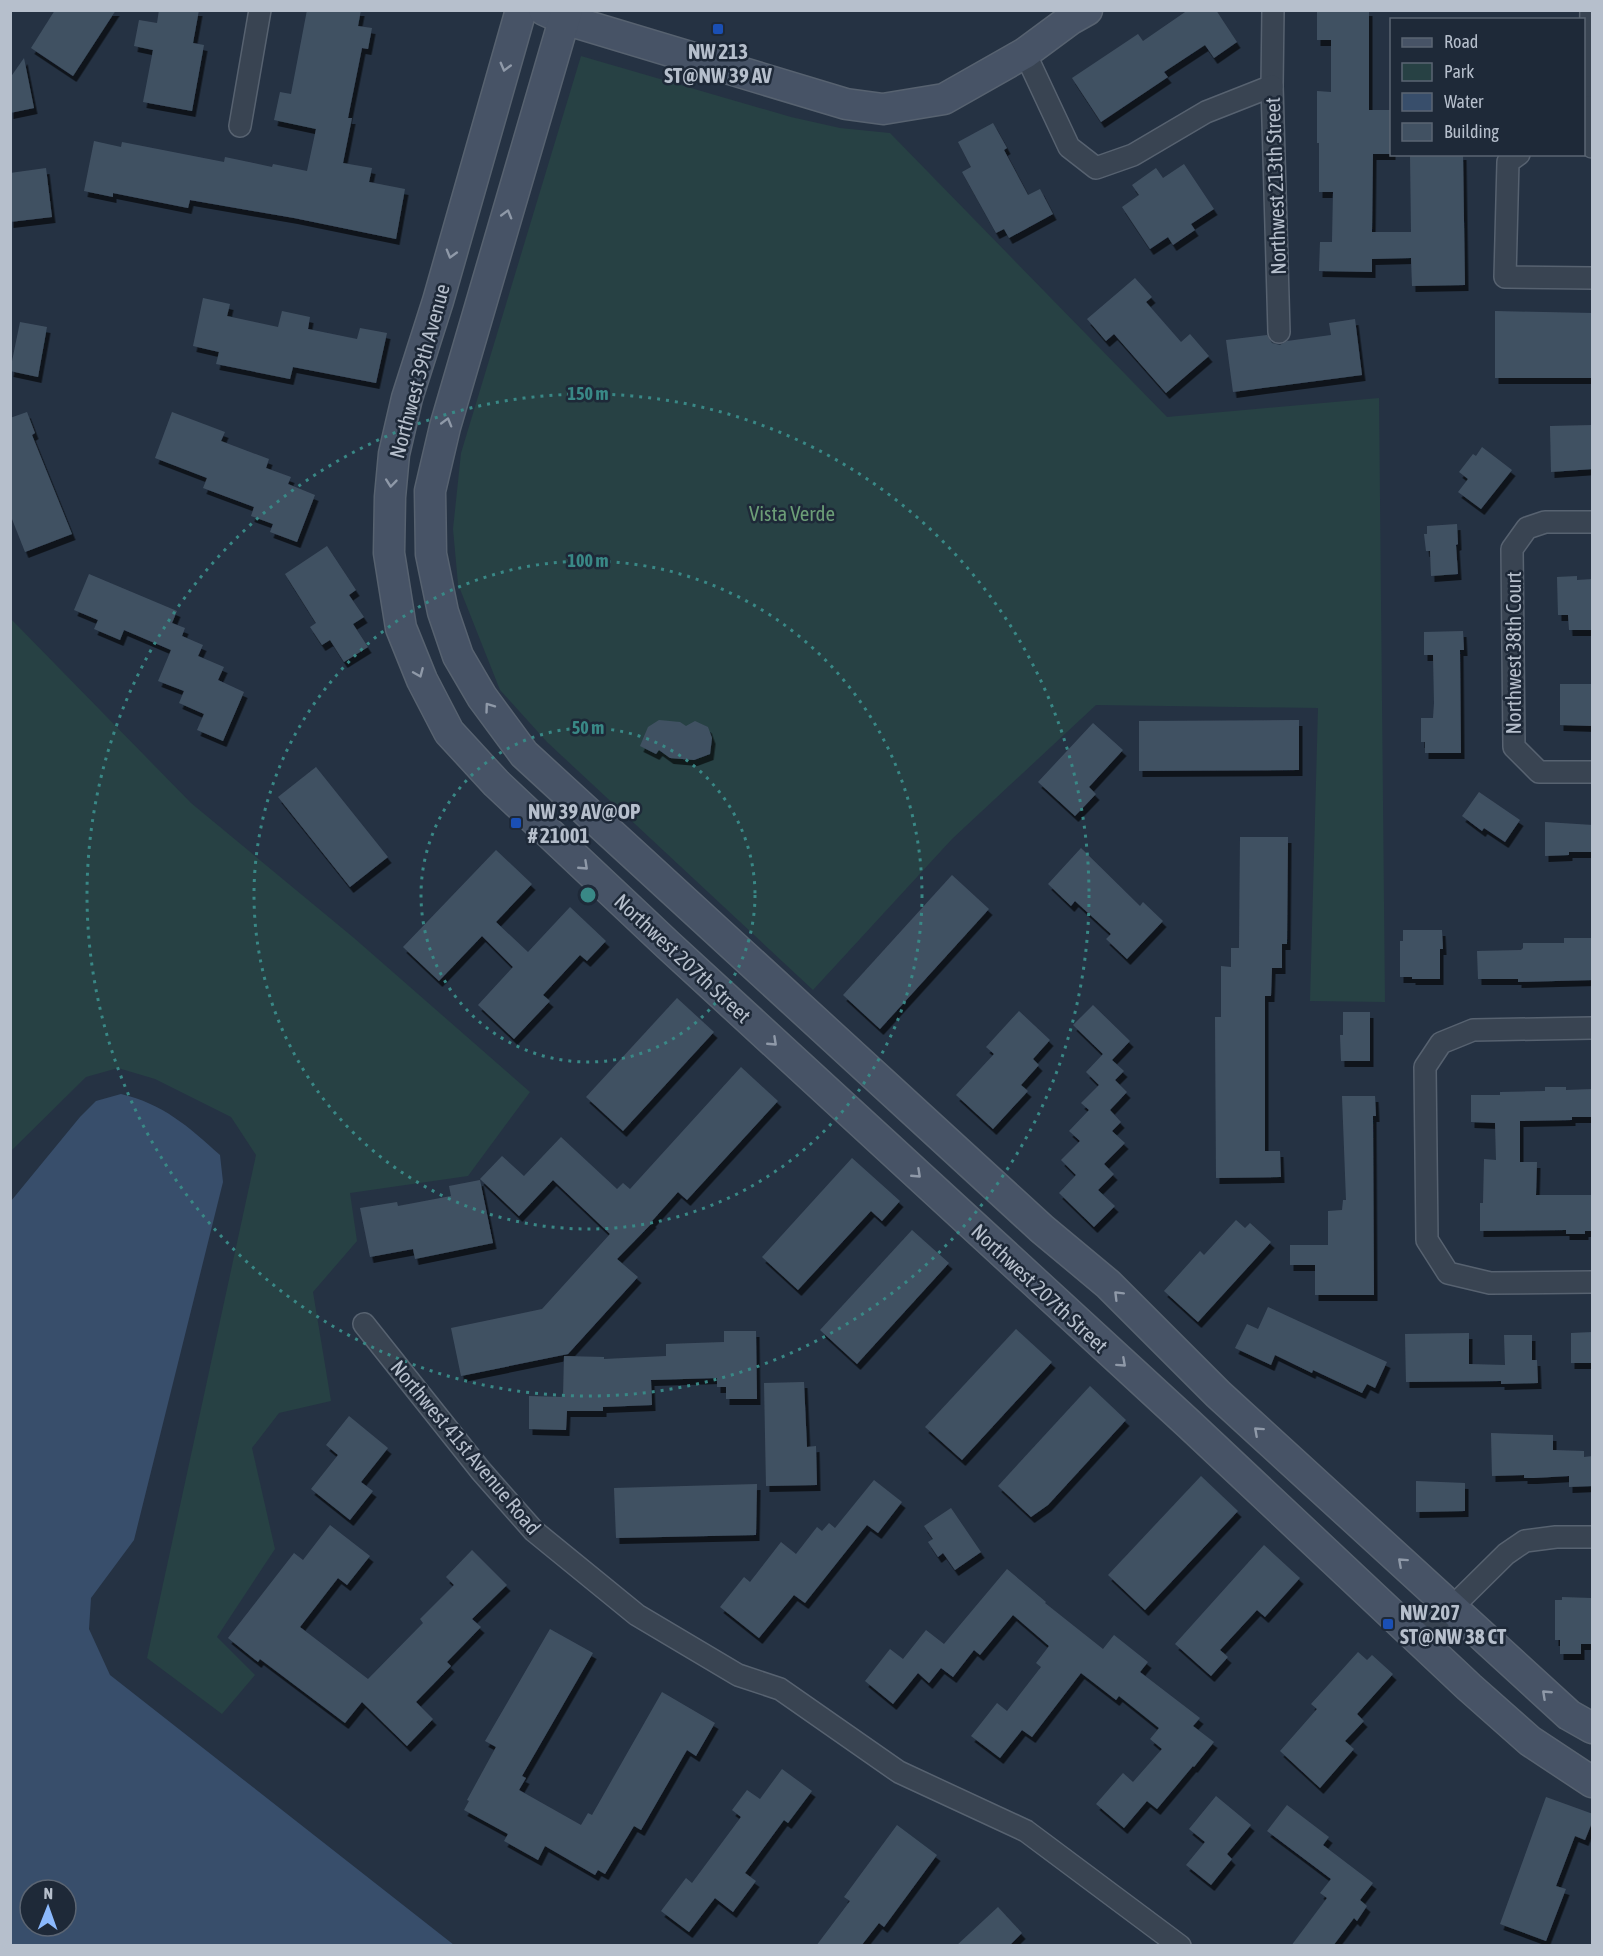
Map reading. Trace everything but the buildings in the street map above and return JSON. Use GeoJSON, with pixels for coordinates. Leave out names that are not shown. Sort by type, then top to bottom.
{"type":"FeatureCollection","features":[{"type":"Feature","properties":{"kind":"street"},"geometry":{"type":"LineString","coordinates":[[240,126],[260,10]]}},
{"type":"Feature","properties":{"kind":"street","name":"Northwest 39th Avenue"},"geometry":{"type":"LineString","coordinates":[[496,783],[449,732],[422,680],[401,628],[388,553],[394,454],[407,398],[438,301],[521,10]]}},
{"type":"Feature","properties":{"kind":"street"},"geometry":{"type":"LineString","coordinates":[[558,13],[846,104],[883,109],[944,99],[1025,53],[1087,10]]}},
{"type":"Feature","properties":{"kind":"street"},"geometry":{"type":"LineString","coordinates":[[1272,10],[1272,86]]}},
{"type":"Feature","properties":{"kind":"street"},"geometry":{"type":"LineString","coordinates":[[1591,10],[1586,109],[1593,147]]}},
{"type":"Feature","properties":{"kind":"street","name":"Northwest 39th Avenue"},"geometry":{"type":"LineString","coordinates":[[524,754],[482,697],[458,656],[443,612],[431,554],[430,491],[445,427],[558,13]]}},
{"type":"Feature","properties":{"kind":"street","name":"Northwest 213th Street"},"geometry":{"type":"LineString","coordinates":[[1025,53],[1069,147],[1096,168],[1133,155],[1206,112],[1272,86],[1279,332]]}},
{"type":"Feature","properties":{"kind":"street"},"geometry":{"type":"LineString","coordinates":[[1516,156],[1508,162],[1504,277],[1593,278]]}},
{"type":"Feature","properties":{"kind":"street","name":"Northwest 38th Court"},"geometry":{"type":"LineString","coordinates":[[1593,522],[1545,522],[1527,528],[1512,549],[1514,747],[1539,772],[1593,772]]}},
{"type":"Feature","properties":{"kind":"street","name":"Northwest 207th Street"},"geometry":{"type":"LineString","coordinates":[[524,754],[1042,1229],[1107,1284],[1218,1394],[1569,1715],[1593,1728]]}},
{"type":"Feature","properties":{"kind":"street","name":"Northwest 207th Street"},"geometry":{"type":"LineString","coordinates":[[496,783],[676,952],[1189,1424],[1469,1688],[1530,1741],[1593,1782]]}},
{"type":"Feature","properties":{"kind":"street"},"geometry":{"type":"LineString","coordinates":[[1593,1028],[1473,1030],[1441,1043],[1425,1067],[1427,1240],[1448,1273],[1490,1283],[1593,1282]]}},
{"type":"Feature","properties":{"kind":"street","name":"Northwest 41st Avenue Road"},"geometry":{"type":"LineString","coordinates":[[364,1324],[482,1471],[534,1531],[637,1615],[738,1675],[780,1689],[899,1772],[1026,1831],[1180,1946]]}},
{"type":"Feature","properties":{"kind":"street"},"geometry":{"type":"LineString","coordinates":[[1419,1640],[1506,1554],[1525,1540],[1593,1537]]}},
{"type":"Feature","properties":{"kind":"green space","name":"Vista Verde"},"geometry":{"type":"Polygon","coordinates":[[[581,56],[791,117],[840,128],[890,133],[1167,417],[1379,398],[1385,1002],[1310,1001],[1318,708],[1096,705],[952,839],[813,990],[547,742],[500,690],[458,584],[453,529],[461,453],[581,56]]]}},
{"type":"Feature","properties":{"kind":"green space"},"geometry":{"type":"Polygon","coordinates":[[[11,619],[191,803],[354,938],[530,1092],[468,1176],[350,1193],[357,1241],[313,1292],[331,1401],[279,1413],[252,1448],[275,1549],[217,1637],[255,1675],[222,1714],[147,1658],[256,1155],[231,1117],[155,1079],[118,1068],[86,1077],[11,1151],[11,619]]]}},
{"type":"Feature","properties":{"kind":"water"},"geometry":{"type":"Polygon","coordinates":[[[121,1094],[150,1104],[174,1117],[220,1155],[223,1182],[134,1540],[91,1598],[89,1629],[110,1675],[454,1945],[11,1945],[11,1201],[80,1117],[96,1101],[121,1094]]]}},
{"type":"Feature","properties":{"kind":"place","name":"NW 213 ST@NW 39 AV"},"geometry":{"type":"Point","coordinates":[718,29]}},
{"type":"Feature","properties":{"kind":"place","name":"NW 39 AV@OP # 21001"},"geometry":{"type":"Point","coordinates":[516,823]}},
{"type":"Feature","properties":{"kind":"place","name":"NW 207 ST@NW 38 CT"},"geometry":{"type":"Point","coordinates":[1388,1624]}}]}
